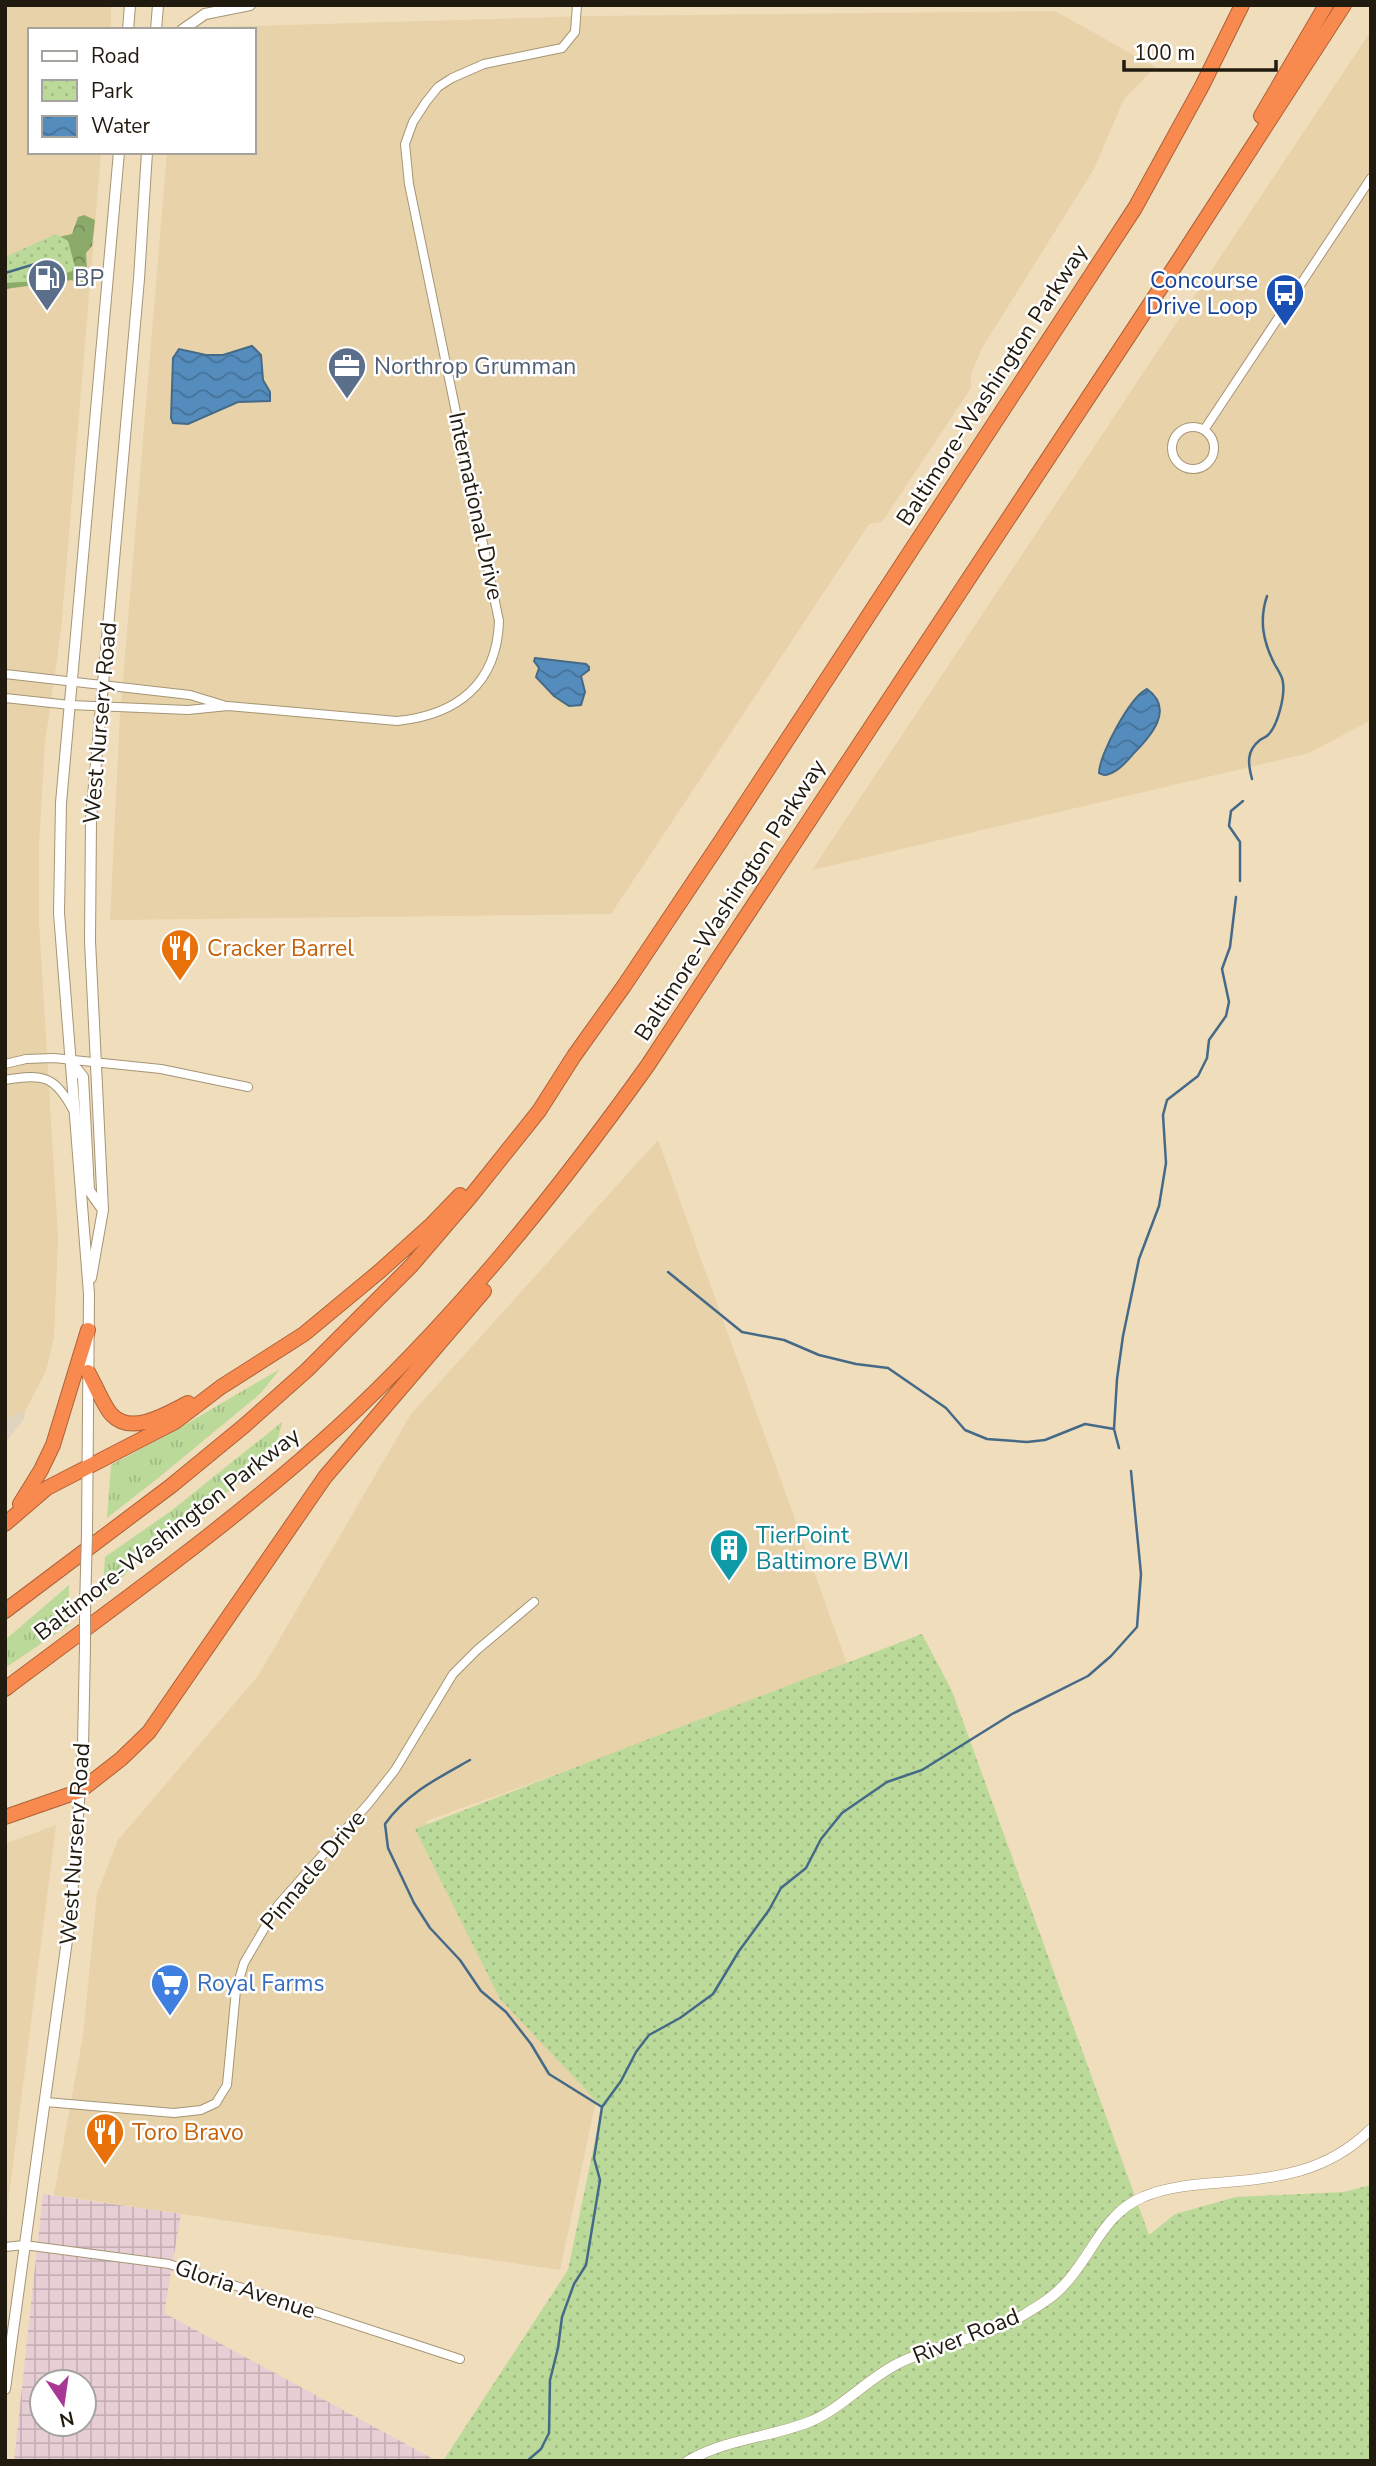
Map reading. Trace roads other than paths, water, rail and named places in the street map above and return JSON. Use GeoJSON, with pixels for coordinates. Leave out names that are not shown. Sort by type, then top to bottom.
{"type":"FeatureCollection","features":[{"type":"Feature","properties":{"kind":"highway"},"geometry":{"type":"LineString","coordinates":[[1067,429],[1088,382],[1219,183],[1326,5]]}},
{"type":"Feature","properties":{"kind":"highway","name":"Baltimore-Washington Parkway"},"geometry":{"type":"LineString","coordinates":[[5,1689],[200,1543],[338,1426],[455,1310],[571,1172],[648,1065],[1344,5]]}},
{"type":"Feature","properties":{"kind":"highway"},"geometry":{"type":"LineString","coordinates":[[1179,260],[1222,210],[1355,5]]}},
{"type":"Feature","properties":{"kind":"highway","name":"Baltimore-Washington Parkway"},"geometry":{"type":"LineString","coordinates":[[5,1611],[202,1461],[340,1339],[411,1265],[539,1111],[715,849],[1128,219],[1196,97],[1238,10]]}},
{"type":"Feature","properties":{"kind":"highway"},"geometry":{"type":"LineString","coordinates":[[8,1520],[47,1488],[175,1422],[221,1387],[303,1334],[430,1226],[464,1190],[574,1056]]}},
{"type":"Feature","properties":{"kind":"highway"},"geometry":{"type":"LineString","coordinates":[[5,1817],[80,1791],[121,1759],[161,1717],[325,1477],[522,1245],[571,1172]]}},
{"type":"Feature","properties":{"kind":"highway"},"geometry":{"type":"LineString","coordinates":[[8,1520],[53,1445],[88,1330]]}},
{"type":"Feature","properties":{"kind":"highway"},"geometry":{"type":"LineString","coordinates":[[88,1371],[112,1416],[124,1423],[154,1420],[221,1387]]}},
{"type":"Feature","properties":{"kind":"main road"},"geometry":{"type":"LineString","coordinates":[[128,28],[130,5]]}},
{"type":"Feature","properties":{"kind":"main road"},"geometry":{"type":"LineString","coordinates":[[156,28],[158,5]]}},
{"type":"Feature","properties":{"kind":"main road"},"geometry":{"type":"LineString","coordinates":[[184,28],[205,14],[250,5]]}},
{"type":"Feature","properties":{"kind":"main road","name":"West Nursery Road"},"geometry":{"type":"LineString","coordinates":[[5,2389],[71,1911],[80,1791],[85,1646],[89,1294],[59,913],[58,858],[119,154]]}},
{"type":"Feature","properties":{"kind":"main road","name":"West Nursery Road"},"geometry":{"type":"LineString","coordinates":[[89,1294],[103,1210],[89,872],[100,706],[139,279],[147,154]]}},
{"type":"Feature","properties":{"kind":"main road"},"geometry":{"type":"LineString","coordinates":[[70,1061],[83,1077],[89,1190],[103,1210]]}},
{"type":"Feature","properties":{"kind":"street","name":"International Drive"},"geometry":{"type":"LineString","coordinates":[[5,698],[70,705],[188,710],[228,706],[397,721],[423,719],[461,701],[477,684],[496,646],[499,623],[496,600],[410,184],[405,144],[413,122],[425,102],[438,87],[452,78],[484,64],[562,48],[575,32],[577,5]]}},
{"type":"Feature","properties":{"kind":"street"},"geometry":{"type":"LineString","coordinates":[[1203,430],[1371,178]]}},
{"type":"Feature","properties":{"kind":"street"},"geometry":{"type":"LineString","coordinates":[[1190,427],[1203,430],[1214,445],[1211,459],[1200,468],[1182,467],[1175,460],[1172,451],[1174,438],[1181,430],[1190,427]]}},
{"type":"Feature","properties":{"kind":"street","name":"International Drive"},"geometry":{"type":"LineString","coordinates":[[5,674],[190,695],[228,706]]}},
{"type":"Feature","properties":{"kind":"street"},"geometry":{"type":"LineString","coordinates":[[5,1063],[54,1058],[162,1069],[248,1087]]}},
{"type":"Feature","properties":{"kind":"street"},"geometry":{"type":"LineString","coordinates":[[5,1080],[35,1076],[47,1078],[64,1093],[75,1115]]}},
{"type":"Feature","properties":{"kind":"street","name":"Pinnacle Drive"},"geometry":{"type":"LineString","coordinates":[[46,2102],[174,2113],[201,2110],[216,2103],[227,2085],[236,1990],[244,1963],[265,1925],[278,1905],[369,1803],[395,1769],[453,1674],[534,1602]]}},
{"type":"Feature","properties":{"kind":"street","name":"River Road"},"geometry":{"type":"LineString","coordinates":[[688,2461],[722,2445],[811,2421],[896,2365],[1017,2319],[1063,2287],[1109,2222],[1141,2197],[1164,2190],[1274,2177],[1304,2169],[1332,2159],[1353,2146],[1371,2129]]}},
{"type":"Feature","properties":{"kind":"street","name":"Gloria Avenue"},"geometry":{"type":"LineString","coordinates":[[5,2247],[24,2245],[169,2264],[460,2359]]}},
{"type":"Feature","properties":{"kind":"water"},"geometry":{"type":"Polygon","coordinates":[[[252,346],[261,355],[263,380],[270,392],[270,401],[238,402],[188,424],[173,423],[173,358],[179,349],[206,355],[223,355],[252,346]]]}},
{"type":"Feature","properties":{"kind":"water"},"geometry":{"type":"Polygon","coordinates":[[[535,658],[586,664],[589,667],[581,676],[585,692],[581,705],[569,706],[554,696],[536,677],[539,668],[535,658]]]}},
{"type":"Feature","properties":{"kind":"water"},"geometry":{"type":"Polygon","coordinates":[[[1147,689],[1159,705],[1160,714],[1153,731],[1113,773],[1099,773],[1104,753],[1124,714],[1147,689]]]}},
{"type":"Feature","properties":{"kind":"waterway"},"geometry":{"type":"LineString","coordinates":[[5,273],[45,261]]}},
{"type":"Feature","properties":{"kind":"waterway"},"geometry":{"type":"LineString","coordinates":[[1252,779],[1250,753],[1255,744],[1272,729],[1283,695],[1282,678],[1270,655],[1263,630],[1267,596]]}},
{"type":"Feature","properties":{"kind":"waterway"},"geometry":{"type":"LineString","coordinates":[[1240,881],[1240,842],[1229,826],[1231,811],[1243,801]]}},
{"type":"Feature","properties":{"kind":"waterway"},"geometry":{"type":"LineString","coordinates":[[1119,1448],[1114,1429],[1117,1379],[1139,1259],[1159,1206],[1166,1163],[1163,1115],[1167,1100],[1198,1076],[1207,1058],[1209,1040],[1226,1016],[1229,1002],[1222,969],[1230,947],[1236,897]]}},
{"type":"Feature","properties":{"kind":"waterway"},"geometry":{"type":"LineString","coordinates":[[668,1272],[742,1332],[784,1340],[819,1355],[888,1368],[946,1408],[965,1430],[987,1439],[1027,1442],[1045,1440],[1085,1424],[1114,1429]]}},
{"type":"Feature","properties":{"kind":"waterway"},"geometry":{"type":"LineString","coordinates":[[527,2461],[541,2449],[549,2433],[550,2380],[562,2317],[574,2284],[586,2265],[600,2180],[594,2158],[602,2107],[649,2035],[680,2018],[713,1994],[781,1888],[806,1868],[821,1839],[842,1813],[887,1782],[922,1770],[1012,1714],[1088,1676],[1111,1656],[1137,1627],[1141,1574],[1131,1471]]}},
{"type":"Feature","properties":{"kind":"waterway"},"geometry":{"type":"LineString","coordinates":[[470,1760],[424,1787],[403,1803],[385,1824],[388,1848],[414,1903],[430,1928],[460,1960],[481,1991],[506,2012],[531,2044],[549,2074],[602,2107]]}},
{"type":"Feature","properties":{"kind":"place","name":"BP"},"geometry":{"type":"Point","coordinates":[47,312]}},
{"type":"Feature","properties":{"kind":"place","name":"Concourse Drive Loop"},"geometry":{"type":"Point","coordinates":[1285,327]}},
{"type":"Feature","properties":{"kind":"place","name":"Northrop Grumman"},"geometry":{"type":"Point","coordinates":[347,400]}},
{"type":"Feature","properties":{"kind":"place","name":"Cracker Barrel"},"geometry":{"type":"Point","coordinates":[180,982]}},
{"type":"Feature","properties":{"kind":"place","name":"TierPoint Baltimore BWI"},"geometry":{"type":"Point","coordinates":[729,1582]}},
{"type":"Feature","properties":{"kind":"place","name":"Royal Farms"},"geometry":{"type":"Point","coordinates":[170,2017]}},
{"type":"Feature","properties":{"kind":"place","name":"Toro Bravo"},"geometry":{"type":"Point","coordinates":[105,2166]}}]}
